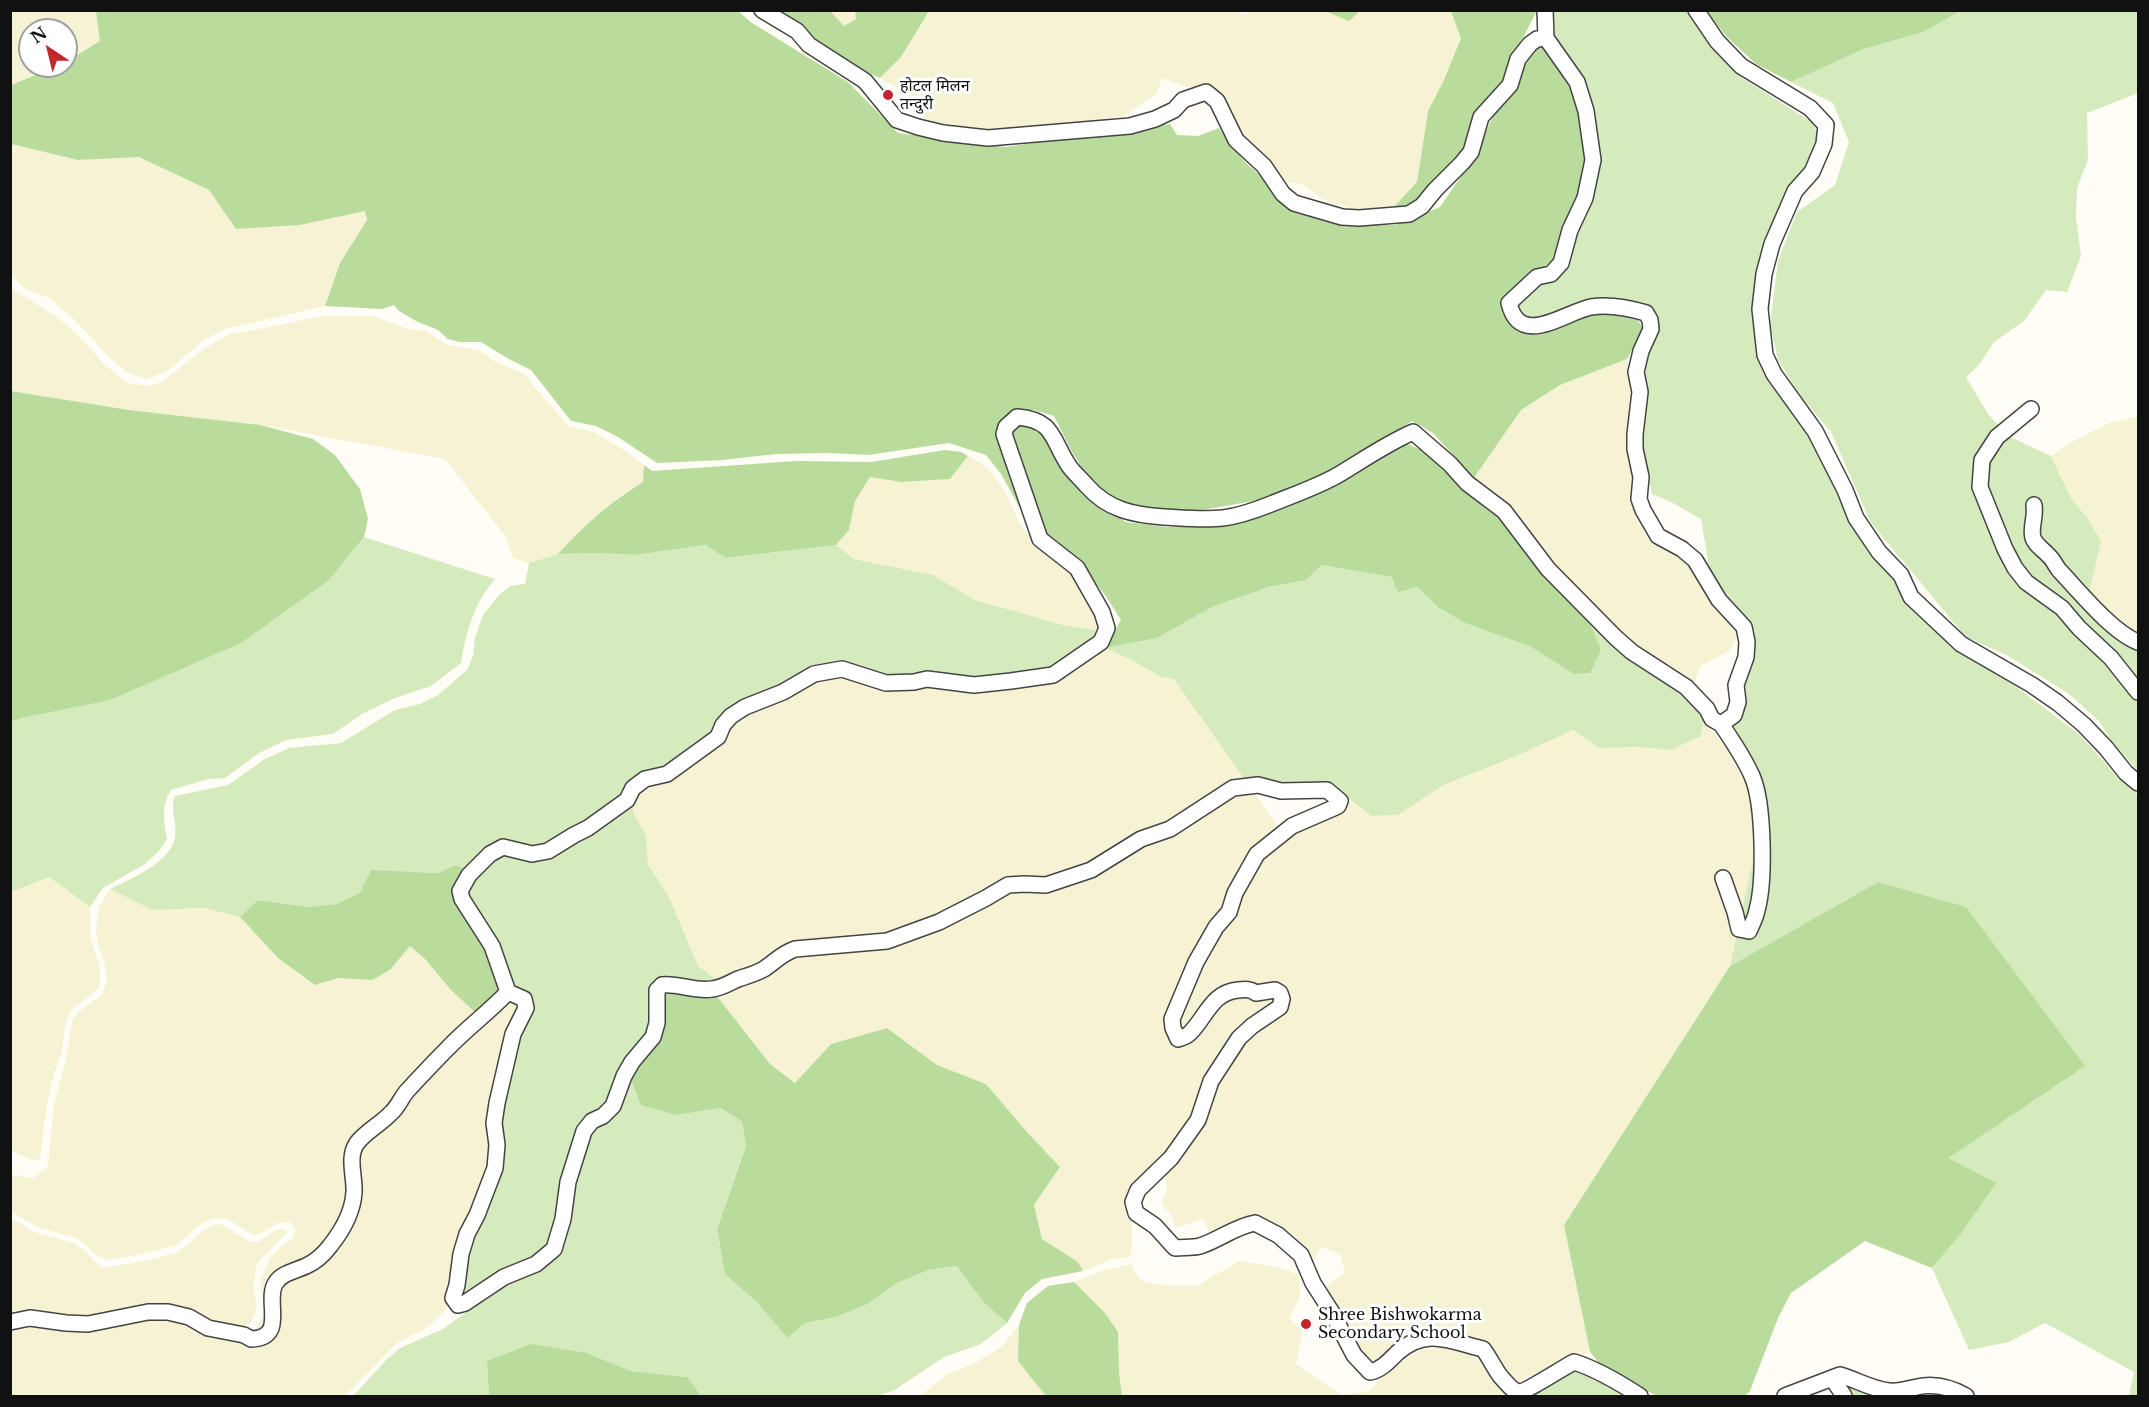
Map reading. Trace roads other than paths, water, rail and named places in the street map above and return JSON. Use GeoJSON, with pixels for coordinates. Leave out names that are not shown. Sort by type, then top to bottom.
{"type":"FeatureCollection","features":[{"type":"Feature","properties":{"kind":"street"},"geometry":{"type":"LineString","coordinates":[[762,10],[796,31],[809,45],[865,81],[897,120],[918,128],[943,133],[988,138],[1130,126],[1155,119],[1174,110],[1183,100],[1206,92],[1217,101],[1236,140],[1264,166],[1283,194],[1294,203],[1342,217],[1359,218],[1409,214],[1422,207],[1471,152],[1480,117],[1510,85],[1518,58],[1530,44],[1538,39],[1546,38]]}},
{"type":"Feature","properties":{"kind":"street"},"geometry":{"type":"LineString","coordinates":[[1545,10],[1546,38],[1577,82],[1586,111],[1593,160],[1585,198],[1570,230],[1561,263],[1551,274],[1537,277],[1527,285],[1509,303],[1510,309],[1513,316],[1528,325],[1539,326],[1588,308],[1606,305],[1646,313],[1650,320],[1651,329],[1641,351],[1636,372],[1640,392],[1635,434],[1635,448],[1641,477],[1639,500],[1646,518],[1658,536],[1683,549],[1695,560],[1719,600],[1744,627],[1746,657],[1736,685],[1738,702],[1734,715],[1721,724]]}},
{"type":"Feature","properties":{"kind":"street"},"geometry":{"type":"LineString","coordinates":[[1696,10],[1717,41],[1741,66],[1810,108],[1826,124],[1824,144],[1812,172],[1795,191],[1772,244],[1764,274],[1760,309],[1765,355],[1774,374],[1815,431],[1845,490],[1856,518],[1879,552],[1901,575],[1911,597],[1961,644],[2032,684],[2058,703],[2084,725],[2126,772],[2139,783]]}},
{"type":"Feature","properties":{"kind":"street"},"geometry":{"type":"LineString","coordinates":[[2031,409],[1997,437],[1982,460],[1980,487],[2005,549],[2020,575],[2062,608],[2079,628],[2111,658],[2139,692]]}},
{"type":"Feature","properties":{"kind":"street"},"geometry":{"type":"LineString","coordinates":[[1640,1396],[1623,1384],[1586,1365],[1574,1362],[1546,1376],[1533,1387],[1521,1392],[1516,1391],[1500,1375],[1483,1349],[1437,1336],[1416,1341],[1402,1349],[1377,1371],[1370,1372],[1354,1355],[1313,1283],[1301,1255],[1278,1235],[1255,1223],[1234,1229],[1216,1240],[1197,1247],[1175,1248],[1155,1226],[1145,1221],[1137,1213],[1133,1202],[1138,1190],[1171,1158],[1198,1120],[1211,1081],[1239,1038],[1280,1007],[1282,999],[1280,993],[1275,990],[1256,993],[1249,989],[1230,991],[1213,1001],[1190,1035],[1178,1039],[1172,1019],[1196,962],[1216,927],[1229,912],[1235,893],[1257,854],[1292,826],[1338,806],[1340,801],[1327,790],[1281,791],[1258,786],[1233,788],[1170,829],[1142,839],[1091,870],[1046,885],[1008,885],[918,931],[887,941],[853,946],[795,949],[782,954],[752,976],[717,988],[696,990],[671,984],[662,985],[657,990],[657,1023],[653,1037],[632,1062],[613,1106],[603,1116],[592,1121],[584,1131],[568,1182],[563,1219],[554,1249],[536,1264],[504,1277],[465,1303],[458,1305],[453,1298],[461,1254],[495,1168],[497,1145],[494,1124],[497,1103],[513,1034],[526,1008],[524,999],[508,992],[492,946],[462,899],[460,891],[479,864],[490,854],[503,847],[532,854],[548,851],[588,828],[627,800],[633,788],[645,779],[667,774],[718,737],[723,725],[731,716],[745,707],[783,692],[814,674],[842,669],[886,683],[927,679],[974,685],[1011,681],[1053,675],[1101,642],[1107,628],[1098,604],[1077,568],[1040,539],[1029,512],[1004,434],[1006,427],[1017,417],[1031,418],[1047,427],[1057,440],[1070,467],[1100,499],[1113,507],[1125,513],[1198,519],[1224,518],[1258,509],[1296,494],[1336,475],[1384,446],[1413,432],[1480,494],[1504,511],[1548,569],[1616,638],[1632,652],[1686,687],[1707,709],[1712,719],[1721,724],[1735,743],[1752,776],[1762,827],[1758,910],[1749,931],[1738,929],[1735,912],[1723,878]]}},
{"type":"Feature","properties":{"kind":"street"},"geometry":{"type":"LineString","coordinates":[[2034,506],[2036,515],[2033,537],[2039,547],[2050,556],[2058,569],[2086,600],[2139,642]]}},
{"type":"Feature","properties":{"kind":"street"},"geometry":{"type":"LineString","coordinates":[[10,1322],[30,1318],[88,1324],[148,1312],[168,1312],[189,1317],[208,1328],[225,1333],[244,1335],[251,1339],[265,1335],[270,1330],[273,1320],[274,1285],[292,1270],[318,1259],[341,1231],[351,1207],[354,1192],[352,1156],[356,1144],[385,1120],[406,1093],[446,1050],[508,992]]}},
{"type":"Feature","properties":{"kind":"street"},"geometry":{"type":"LineString","coordinates":[[1785,1396],[1840,1375],[1874,1388],[1892,1391],[1942,1385],[1966,1396]]}},
{"type":"Feature","properties":{"kind":"street"},"geometry":{"type":"LineString","coordinates":[[1832,1378],[1844,1396]]}},
{"type":"Feature","properties":{"kind":"place","name":"होटल मिलन तन्दुरी"},"geometry":{"type":"Point","coordinates":[888,95]}},
{"type":"Feature","properties":{"kind":"place","name":"Shree Bishwokarma Secondary School"},"geometry":{"type":"Point","coordinates":[1306,1324]}}]}
